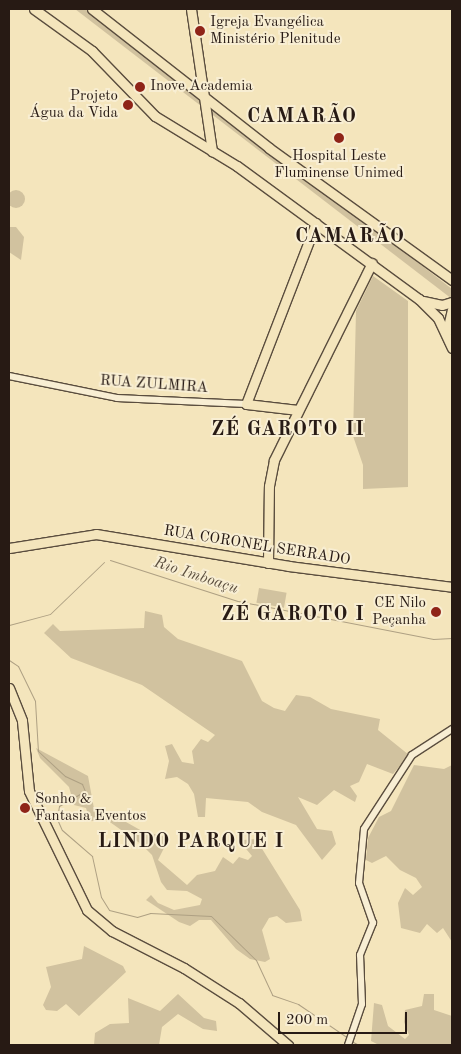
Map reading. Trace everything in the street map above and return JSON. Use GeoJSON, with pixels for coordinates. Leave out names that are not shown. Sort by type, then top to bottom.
{"type":"FeatureCollection","features":[{"type":"Feature","properties":{"kind":"main road"},"geometry":{"type":"LineString","coordinates":[[34,9],[92,52],[155,116],[212,151],[316,223],[418,299],[446,331],[452,348]]}},
{"type":"Feature","properties":{"kind":"main road"},"geometry":{"type":"LineString","coordinates":[[92,9],[269,148],[452,280]]}},
{"type":"Feature","properties":{"kind":"main road"},"geometry":{"type":"LineString","coordinates":[[192,9],[206,97],[212,151]]}},
{"type":"Feature","properties":{"kind":"main road"},"geometry":{"type":"LineString","coordinates":[[246,404],[316,223]]}},
{"type":"Feature","properties":{"kind":"main road"},"geometry":{"type":"LineString","coordinates":[[268,562],[270,478],[276,455],[372,263]]}},
{"type":"Feature","properties":{"kind":"main road"},"geometry":{"type":"LineString","coordinates":[[418,299],[435,304],[452,302]]}},
{"type":"Feature","properties":{"kind":"main road"},"geometry":{"type":"LineString","coordinates":[[446,331],[452,310]]}},
{"type":"Feature","properties":{"kind":"main road","name":"RUA ZULMIRA"},"geometry":{"type":"LineString","coordinates":[[246,404],[298,410]]}},
{"type":"Feature","properties":{"kind":"main road","name":"RUA CORONEL SERRADO"},"geometry":{"type":"LineString","coordinates":[[9,548],[58,538],[96,534],[268,562],[452,586]]}},
{"type":"Feature","properties":{"kind":"main road"},"geometry":{"type":"LineString","coordinates":[[9,688],[22,722],[29,790],[87,910],[112,931],[184,968],[238,1003],[288,1045]]}},
{"type":"Feature","properties":{"kind":"street","name":"RUA ZULMIRA"},"geometry":{"type":"LineString","coordinates":[[9,376],[117,398],[246,404]]}},
{"type":"Feature","properties":{"kind":"street"},"geometry":{"type":"LineString","coordinates":[[349,1042],[363,995],[360,955],[372,923],[359,883],[364,829],[412,755],[452,728]]}},
{"type":"Feature","properties":{"kind":"shaded area"},"geometry":{"type":"Polygon","coordinates":[[[75,9],[91,9],[452,289],[452,299],[75,9]]]}},
{"type":"Feature","properties":{"kind":"shaded area"},"geometry":{"type":"Polygon","coordinates":[[[16,190],[22,193],[25,199],[22,205],[16,208],[10,205],[7,199],[10,193],[16,190]]]}},
{"type":"Feature","properties":{"kind":"shaded area"},"geometry":{"type":"Polygon","coordinates":[[[9,227],[16,227],[24,237],[21,260],[9,252],[9,227]]]}},
{"type":"Feature","properties":{"kind":"shaded area"},"geometry":{"type":"Polygon","coordinates":[[[373,276],[408,301],[408,487],[363,489],[363,465],[353,436],[356,311],[373,276]]]}},
{"type":"Feature","properties":{"kind":"shaded area"},"geometry":{"type":"Polygon","coordinates":[[[259,588],[287,593],[284,608],[256,603],[259,588]]]}},
{"type":"Feature","properties":{"kind":"shaded area"},"geometry":{"type":"Polygon","coordinates":[[[145,611],[162,615],[164,627],[178,639],[242,661],[262,701],[274,708],[285,711],[296,695],[310,697],[331,709],[380,719],[378,730],[409,755],[393,774],[367,764],[359,782],[350,786],[357,796],[355,802],[334,790],[317,805],[298,797],[317,829],[332,831],[336,844],[322,860],[296,825],[262,812],[248,802],[206,798],[205,817],[198,817],[194,794],[188,784],[177,777],[165,779],[169,761],[165,746],[172,744],[182,762],[194,764],[192,751],[201,739],[208,742],[215,735],[142,685],[71,658],[44,633],[53,624],[60,631],[144,628],[145,611]]]}},
{"type":"Feature","properties":{"kind":"shaded area"},"geometry":{"type":"Polygon","coordinates":[[[36,748],[88,776],[95,814],[110,813],[142,831],[166,837],[167,842],[158,860],[187,885],[197,875],[215,871],[223,857],[233,864],[239,857],[248,860],[252,856],[242,844],[243,840],[256,839],[300,910],[302,921],[286,923],[277,916],[269,918],[262,930],[270,959],[265,962],[250,959],[236,949],[211,920],[199,920],[190,926],[179,922],[146,900],[151,895],[158,903],[174,910],[200,905],[202,899],[187,891],[167,890],[161,882],[152,855],[141,844],[107,820],[90,821],[86,808],[74,805],[69,787],[40,758],[36,748]]]}},
{"type":"Feature","properties":{"kind":"shaded area"},"geometry":{"type":"Polygon","coordinates":[[[414,765],[444,769],[452,765],[452,942],[443,928],[437,933],[427,924],[420,933],[401,928],[398,903],[405,888],[413,895],[422,887],[416,878],[400,870],[386,856],[372,863],[366,860],[368,838],[379,817],[391,811],[414,765]]]}},
{"type":"Feature","properties":{"kind":"shaded area"},"geometry":{"type":"Polygon","coordinates":[[[84,946],[123,966],[126,972],[79,1016],[66,1004],[57,1011],[46,1010],[43,1005],[51,987],[46,967],[82,959],[84,946]]]}},
{"type":"Feature","properties":{"kind":"shaded area"},"geometry":{"type":"Polygon","coordinates":[[[178,994],[204,1018],[216,1021],[217,1031],[203,1029],[178,1014],[162,1027],[159,1045],[94,1045],[95,1033],[110,1024],[129,1023],[128,998],[160,1011],[178,994]]]}},
{"type":"Feature","properties":{"kind":"shaded area"},"geometry":{"type":"Polygon","coordinates":[[[424,994],[434,994],[434,1010],[452,1016],[452,1045],[379,1045],[371,1041],[374,1003],[382,1005],[388,1026],[405,1039],[409,1035],[404,1022],[405,1010],[422,1006],[424,994]]]}},
{"type":"Feature","properties":{"kind":"waterway","name":"Rio Imboaçu"},"geometry":{"type":"LineString","coordinates":[[110,560],[238,601],[433,639],[452,638]]}},
{"type":"Feature","properties":{"kind":"waterway"},"geometry":{"type":"LineString","coordinates":[[9,625],[50,614],[104,562]]}},
{"type":"Feature","properties":{"kind":"waterway"},"geometry":{"type":"LineString","coordinates":[[9,660],[18,666],[35,701],[38,751],[65,776],[82,784],[85,791],[59,806],[57,819],[62,830],[92,856],[101,897],[109,910],[137,917],[150,913],[211,916],[256,960],[272,995],[298,1004],[348,1038]]}},
{"type":"Feature","properties":{"kind":"waterway"},"geometry":{"type":"LineString","coordinates":[[353,1042],[359,1045]]}},
{"type":"Feature","properties":{"kind":"place","name":"Igreja Evangélica Ministério Plenitude"},"geometry":{"type":"Point","coordinates":[200,31]}},
{"type":"Feature","properties":{"kind":"place","name":"Inove Academia"},"geometry":{"type":"Point","coordinates":[140,87]}},
{"type":"Feature","properties":{"kind":"place","name":"Projeto Água da Vida"},"geometry":{"type":"Point","coordinates":[128,105]}},
{"type":"Feature","properties":{"kind":"place","name":"Hospital Leste Fluminense Unimed"},"geometry":{"type":"Point","coordinates":[339,138]}},
{"type":"Feature","properties":{"kind":"place","name":"CE Nilo Peçanha"},"geometry":{"type":"Point","coordinates":[436,612]}},
{"type":"Feature","properties":{"kind":"place","name":"Sonho & Fantasia Eventos"},"geometry":{"type":"Point","coordinates":[25,808]}},
{"type":"Feature","properties":{"kind":"district","name":"CAMARÃO"},"geometry":{"type":"Point","coordinates":[302,117]}},
{"type":"Feature","properties":{"kind":"district","name":"CAMARÃO"},"geometry":{"type":"Point","coordinates":[350,237]}},
{"type":"Feature","properties":{"kind":"district","name":"ZÉ GAROTO II"},"geometry":{"type":"Point","coordinates":[288,430]}},
{"type":"Feature","properties":{"kind":"district","name":"ZÉ GAROTO I"},"geometry":{"type":"Point","coordinates":[293,615]}},
{"type":"Feature","properties":{"kind":"district","name":"LINDO PARQUE I"},"geometry":{"type":"Point","coordinates":[191,842]}}]}
